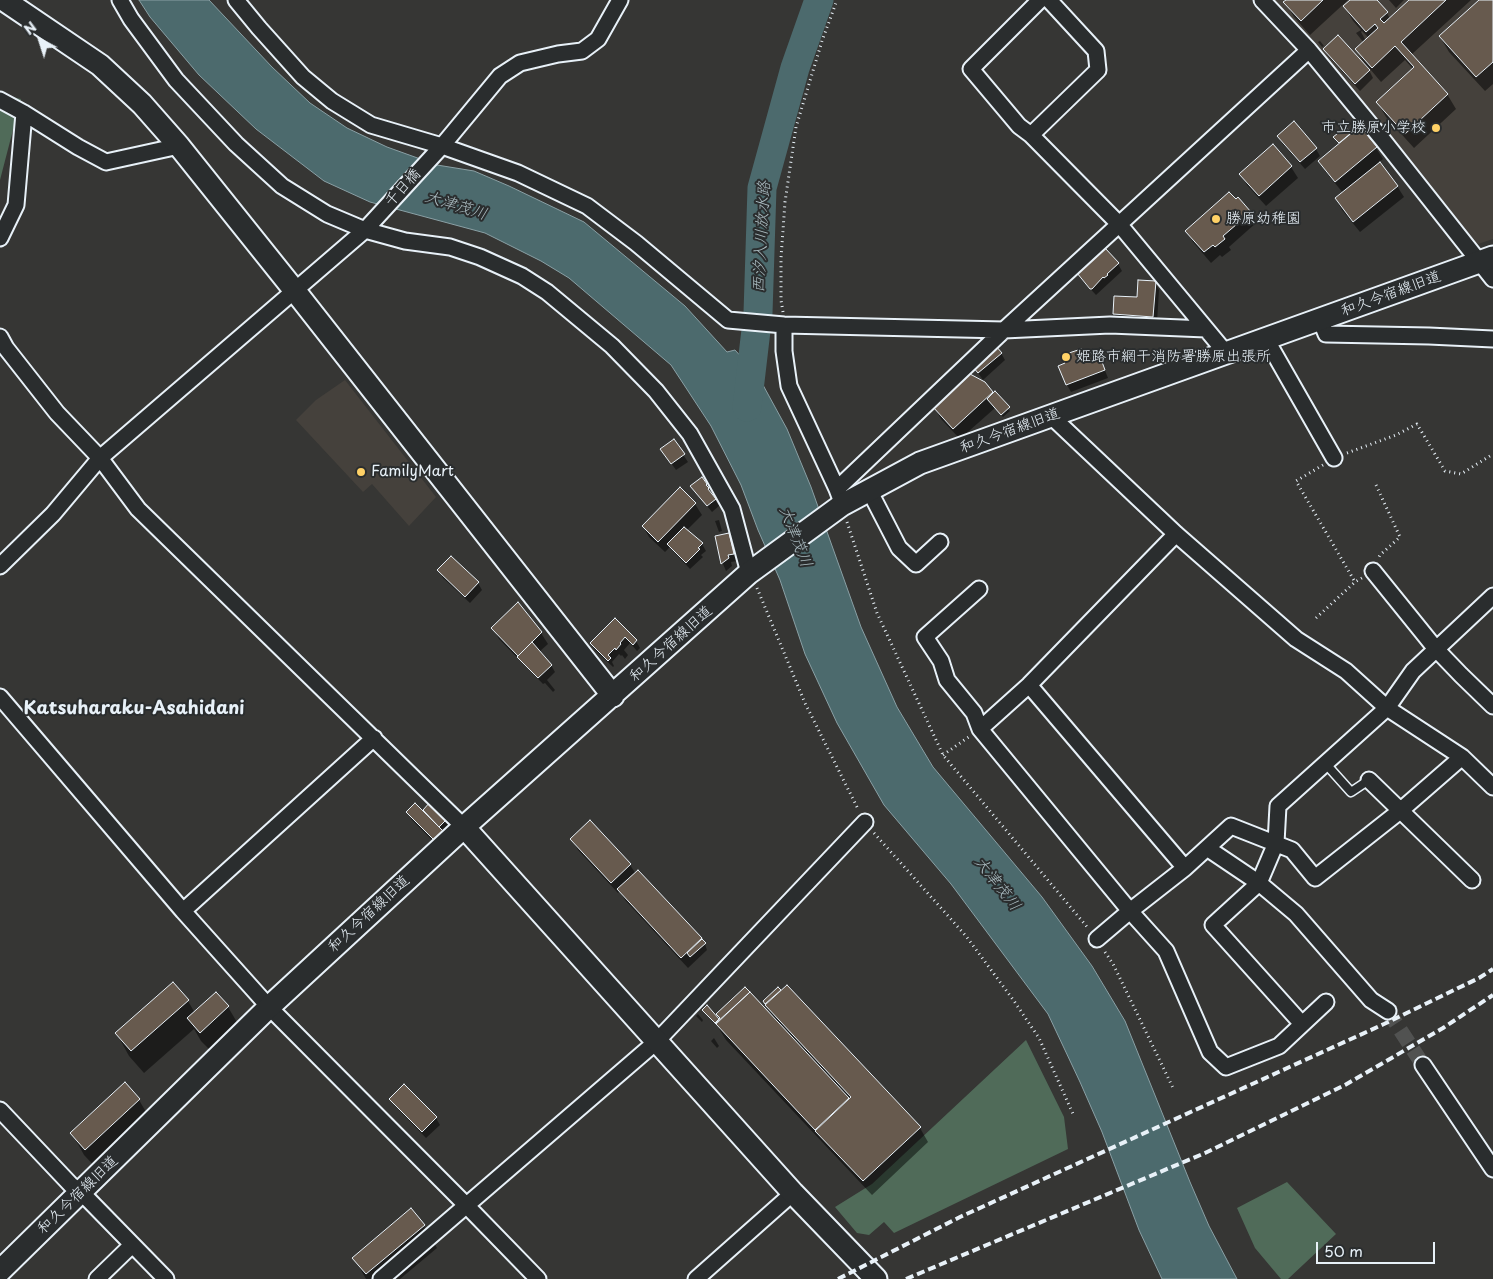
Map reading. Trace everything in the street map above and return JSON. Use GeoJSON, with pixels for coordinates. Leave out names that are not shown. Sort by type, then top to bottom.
{"type":"FeatureCollection","features":[{"type":"Feature","properties":{"kind":"street"},"geometry":{"type":"LineString","coordinates":[[4,0],[100,65],[142,104],[179,146],[613,696]]}},
{"type":"Feature","properties":{"kind":"street"},"geometry":{"type":"LineString","coordinates":[[120,0],[131,19],[176,80],[236,144],[282,186],[327,214],[365,230],[405,241],[450,248],[480,257],[522,276],[547,292],[612,346],[656,391],[690,434],[732,509],[749,573]]}},
{"type":"Feature","properties":{"kind":"street"},"geometry":{"type":"LineString","coordinates":[[236,0],[303,77],[332,101],[371,125],[442,146],[518,173],[587,206],[636,243],[728,320],[784,325],[1004,330],[1110,325],[1206,329]]}},
{"type":"Feature","properties":{"kind":"street","name":"千日橋"},"geometry":{"type":"LineString","coordinates":[[0,566],[53,514],[100,458],[365,230],[442,146],[500,76],[520,63],[558,54],[582,51],[598,39],[620,0]]}},
{"type":"Feature","properties":{"kind":"street"},"geometry":{"type":"LineString","coordinates":[[1040,0],[971,69],[1019,126],[1031,135],[1119,224],[1226,353]]}},
{"type":"Feature","properties":{"kind":"street"},"geometry":{"type":"LineString","coordinates":[[1031,135],[1098,70],[1096,51],[1049,0]]}},
{"type":"Feature","properties":{"kind":"street"},"geometry":{"type":"LineString","coordinates":[[1262,0],[1309,50],[1486,260],[1493,279]]}},
{"type":"Feature","properties":{"kind":"street"},"geometry":{"type":"LineString","coordinates":[[784,325],[784,351],[789,386],[840,497],[1004,330],[1309,50]]}},
{"type":"Feature","properties":{"kind":"street"},"geometry":{"type":"LineString","coordinates":[[0,100],[106,162],[179,146]]}},
{"type":"Feature","properties":{"kind":"street"},"geometry":{"type":"LineString","coordinates":[[0,238],[16,205],[24,113]]}},
{"type":"Feature","properties":{"kind":"street","name":"和久今宿線旧道"},"geometry":{"type":"LineString","coordinates":[[0,1271],[269,1007],[464,827],[749,573],[840,497],[869,490],[920,463],[1486,260]]}},
{"type":"Feature","properties":{"kind":"street"},"geometry":{"type":"LineString","coordinates":[[1320,319],[1326,334],[1429,336],[1493,340]]}},
{"type":"Feature","properties":{"kind":"street"},"geometry":{"type":"LineString","coordinates":[[0,337],[6,348],[57,413],[100,458],[138,509],[464,827],[793,1193],[876,1279]]}},
{"type":"Feature","properties":{"kind":"street"},"geometry":{"type":"LineString","coordinates":[[1266,339],[1334,458]]}},
{"type":"Feature","properties":{"kind":"street"},"geometry":{"type":"LineString","coordinates":[[1051,416],[1176,534],[1296,639],[1346,671],[1387,708],[1462,757],[1493,787]]}},
{"type":"Feature","properties":{"kind":"street"},"geometry":{"type":"LineString","coordinates":[[869,490],[899,548],[916,564],[940,542]]}},
{"type":"Feature","properties":{"kind":"street"},"geometry":{"type":"LineString","coordinates":[[980,729],[1029,685],[1176,534]]}},
{"type":"Feature","properties":{"kind":"street"},"geometry":{"type":"LineString","coordinates":[[1372,572],[1436,648],[1493,706]]}},
{"type":"Feature","properties":{"kind":"street"},"geometry":{"type":"LineString","coordinates":[[979,589],[925,638],[941,661],[947,680],[974,713],[980,729],[1130,911],[1166,951],[1210,1052],[1226,1067],[1279,1046],[1326,1002]]}},
{"type":"Feature","properties":{"kind":"street"},"geometry":{"type":"LineString","coordinates":[[1302,1024],[1213,924],[1259,883],[1276,843],[1278,806],[1387,708],[1413,671],[1493,596]]}},
{"type":"Feature","properties":{"kind":"street"},"geometry":{"type":"LineString","coordinates":[[1029,685],[1185,868]]}},
{"type":"Feature","properties":{"kind":"street"},"geometry":{"type":"LineString","coordinates":[[0,697],[182,911],[269,1007],[538,1279]]}},
{"type":"Feature","properties":{"kind":"street"},"geometry":{"type":"LineString","coordinates":[[182,911],[374,738]]}},
{"type":"Feature","properties":{"kind":"street"},"geometry":{"type":"LineString","coordinates":[[1097,939],[1185,868],[1231,826],[1292,850],[1314,878],[1400,811],[1462,757]]}},
{"type":"Feature","properties":{"kind":"street"},"geometry":{"type":"LineString","coordinates":[[1369,780],[1472,880]]}},
{"type":"Feature","properties":{"kind":"street"},"geometry":{"type":"LineString","coordinates":[[381,1279],[656,1042],[865,822]]}},
{"type":"Feature","properties":{"kind":"street"},"geometry":{"type":"LineString","coordinates":[[1207,848],[1259,883],[1296,914],[1371,1000],[1388,1010]]}},
{"type":"Feature","properties":{"kind":"street"},"geometry":{"type":"LineString","coordinates":[[1424,1065],[1493,1169]]}},
{"type":"Feature","properties":{"kind":"street"},"geometry":{"type":"LineString","coordinates":[[0,1110],[71,1185],[81,1192],[166,1279]]}},
{"type":"Feature","properties":{"kind":"street"},"geometry":{"type":"LineString","coordinates":[[696,1279],[793,1193]]}},
{"type":"Feature","properties":{"kind":"street"},"geometry":{"type":"LineString","coordinates":[[97,1279],[132,1245]]}},
{"type":"Feature","properties":{"kind":"lane"},"geometry":{"type":"LineString","coordinates":[[1326,764],[1351,792],[1369,780]]}},
{"type":"Feature","properties":{"kind":"path"},"geometry":{"type":"LineString","coordinates":[[784,325],[781,300],[781,258],[785,202],[795,135],[811,78],[837,0]]}},
{"type":"Feature","properties":{"kind":"path"},"geometry":{"type":"LineString","coordinates":[[1355,582],[1296,481],[1334,458],[1396,435],[1417,424],[1445,471],[1461,474],[1493,454]]}},
{"type":"Feature","properties":{"kind":"path"},"geometry":{"type":"LineString","coordinates":[[840,497],[877,613],[944,755],[1097,939],[1113,964],[1174,1090]]}},
{"type":"Feature","properties":{"kind":"path"},"geometry":{"type":"LineString","coordinates":[[749,573],[764,602],[805,704],[865,822],[966,936],[1014,1002],[1039,1038],[1073,1114]]}},
{"type":"Feature","properties":{"kind":"path"},"geometry":{"type":"LineString","coordinates":[[944,755],[980,729]]}},
{"type":"Feature","properties":{"kind":"shaded area","name":"市立勝原小学校"},"geometry":{"type":"Polygon","coordinates":[[[1272,0],[1493,0],[1493,239],[1478,244],[1471,239],[1272,0]]]}},
{"type":"Feature","properties":{"kind":"shaded area"},"geometry":{"type":"Polygon","coordinates":[[[345,380],[436,497],[409,526],[372,484],[363,492],[296,420],[316,400],[345,380]]]}},
{"type":"Feature","properties":{"kind":"green space"},"geometry":{"type":"Polygon","coordinates":[[[0,94],[21,99],[0,180],[0,94]]]}},
{"type":"Feature","properties":{"kind":"green space"},"geometry":{"type":"Polygon","coordinates":[[[1026,1040],[1064,1117],[1068,1149],[894,1233],[884,1222],[869,1235],[857,1233],[835,1207],[872,1184],[1026,1040]]]}},
{"type":"Feature","properties":{"kind":"green space"},"geometry":{"type":"Polygon","coordinates":[[[1287,1182],[1336,1234],[1288,1279],[1281,1279],[1255,1248],[1237,1208],[1287,1182]]]}},
{"type":"Feature","properties":{"kind":"water","name":"大津茂川"},"geometry":{"type":"Polygon","coordinates":[[[139,0],[209,0],[272,67],[310,103],[347,128],[387,147],[437,165],[474,171],[584,222],[685,306],[727,352],[735,350],[757,374],[787,429],[811,487],[861,627],[897,707],[933,767],[1042,897],[1092,966],[1125,1021],[1209,1226],[1237,1279],[1162,1279],[1139,1230],[1102,1132],[1048,1014],[951,884],[884,805],[837,723],[805,654],[780,580],[741,485],[711,426],[671,365],[569,278],[541,261],[485,233],[370,202],[324,181],[256,129],[199,75],[150,17],[139,0]]]}},
{"type":"Feature","properties":{"kind":"building"},"geometry":{"type":"Polygon","coordinates":[[[1286,0],[1323,0],[1301,21],[1283,2],[1286,0]]]}},
{"type":"Feature","properties":{"kind":"building"},"geometry":{"type":"Polygon","coordinates":[[[1350,0],[1377,0],[1388,12],[1380,19],[1384,23],[1409,0],[1446,0],[1401,42],[1448,94],[1405,134],[1376,102],[1414,67],[1395,46],[1372,68],[1355,49],[1378,28],[1375,24],[1366,32],[1343,6],[1350,0]]]}},
{"type":"Feature","properties":{"kind":"building"},"geometry":{"type":"Polygon","coordinates":[[[1479,0],[1493,0],[1493,62],[1476,77],[1439,36],[1479,0]]]}},
{"type":"Feature","properties":{"kind":"building"},"geometry":{"type":"Polygon","coordinates":[[[1338,35],[1370,70],[1355,84],[1323,49],[1338,35]]]}},
{"type":"Feature","properties":{"kind":"building"},"geometry":{"type":"Polygon","coordinates":[[[1294,121],[1317,148],[1300,162],[1277,136],[1294,121]]]}},
{"type":"Feature","properties":{"kind":"building"},"geometry":{"type":"Polygon","coordinates":[[[1360,126],[1377,147],[1335,182],[1318,161],[1360,126]]]}},
{"type":"Feature","properties":{"kind":"building"},"geometry":{"type":"Polygon","coordinates":[[[1346,127],[1351,133],[1339,143],[1333,137],[1346,127]]]}},
{"type":"Feature","properties":{"kind":"building"},"geometry":{"type":"Polygon","coordinates":[[[1273,144],[1292,166],[1259,196],[1239,174],[1273,144]]]}},
{"type":"Feature","properties":{"kind":"building"},"geometry":{"type":"Polygon","coordinates":[[[1380,162],[1398,186],[1353,222],[1335,198],[1380,162]]]}},
{"type":"Feature","properties":{"kind":"building"},"geometry":{"type":"Polygon","coordinates":[[[1229,192],[1236,199],[1238,197],[1251,212],[1223,236],[1225,239],[1215,247],[1213,245],[1204,252],[1185,231],[1229,192]]]}},
{"type":"Feature","properties":{"kind":"building"},"geometry":{"type":"Polygon","coordinates":[[[1105,248],[1119,263],[1108,275],[1090,289],[1077,273],[1105,248]]]}},
{"type":"Feature","properties":{"kind":"building"},"geometry":{"type":"Polygon","coordinates":[[[1138,280],[1156,281],[1153,317],[1113,314],[1114,296],[1137,297],[1138,280]]]}},
{"type":"Feature","properties":{"kind":"building"},"geometry":{"type":"Polygon","coordinates":[[[995,345],[1002,353],[978,373],[973,367],[995,345]]]}},
{"type":"Feature","properties":{"kind":"building"},"geometry":{"type":"Polygon","coordinates":[[[1081,349],[1083,355],[1098,351],[1105,370],[1066,385],[1058,366],[1065,363],[1063,355],[1081,349]]]}},
{"type":"Feature","properties":{"kind":"building"},"geometry":{"type":"Polygon","coordinates":[[[970,374],[985,382],[993,392],[953,429],[933,407],[970,374]]]}},
{"type":"Feature","properties":{"kind":"building"},"geometry":{"type":"Polygon","coordinates":[[[995,391],[1010,407],[1001,415],[987,399],[995,391]]]}},
{"type":"Feature","properties":{"kind":"building"},"geometry":{"type":"Polygon","coordinates":[[[674,439],[685,454],[671,464],[660,449],[674,439]]]}},
{"type":"Feature","properties":{"kind":"building"},"geometry":{"type":"Polygon","coordinates":[[[702,477],[716,499],[707,506],[690,486],[702,477]]]}},
{"type":"Feature","properties":{"kind":"building"},"geometry":{"type":"Polygon","coordinates":[[[680,487],[696,503],[658,542],[642,526],[680,487]]]}},
{"type":"Feature","properties":{"kind":"building"},"geometry":{"type":"Polygon","coordinates":[[[684,527],[703,543],[698,548],[700,549],[686,563],[667,544],[684,527]]]}},
{"type":"Feature","properties":{"kind":"building"},"geometry":{"type":"Polygon","coordinates":[[[729,533],[734,554],[728,555],[729,558],[721,564],[715,536],[729,533]]]}},
{"type":"Feature","properties":{"kind":"building"},"geometry":{"type":"Polygon","coordinates":[[[451,556],[479,582],[465,597],[437,570],[451,556]]]}},
{"type":"Feature","properties":{"kind":"building"},"geometry":{"type":"Polygon","coordinates":[[[518,602],[542,632],[518,656],[491,628],[518,602]]]}},
{"type":"Feature","properties":{"kind":"building"},"geometry":{"type":"Polygon","coordinates":[[[615,618],[637,640],[633,645],[625,637],[616,650],[615,648],[608,655],[611,658],[608,661],[590,643],[615,618]]]}},
{"type":"Feature","properties":{"kind":"building"},"geometry":{"type":"Polygon","coordinates":[[[532,642],[552,665],[538,678],[517,657],[532,642]]]}},
{"type":"Feature","properties":{"kind":"building"},"geometry":{"type":"Polygon","coordinates":[[[431,801],[448,818],[439,827],[423,810],[431,801]]]}},
{"type":"Feature","properties":{"kind":"building"},"geometry":{"type":"Polygon","coordinates":[[[415,803],[443,831],[434,840],[406,812],[415,803]]]}},
{"type":"Feature","properties":{"kind":"building"},"geometry":{"type":"Polygon","coordinates":[[[590,820],[631,864],[611,883],[570,839],[590,820]]]}},
{"type":"Feature","properties":{"kind":"building"},"geometry":{"type":"Polygon","coordinates":[[[638,870],[702,938],[681,958],[617,889],[638,870]]]}},
{"type":"Feature","properties":{"kind":"building"},"geometry":{"type":"Polygon","coordinates":[[[702,939],[706,943],[690,957],[687,953],[702,939]]]}},
{"type":"Feature","properties":{"kind":"building"},"geometry":{"type":"Polygon","coordinates":[[[173,982],[189,1000],[131,1051],[115,1033],[173,982]]]}},
{"type":"Feature","properties":{"kind":"building"},"geometry":{"type":"Polygon","coordinates":[[[787,985],[921,1127],[863,1181],[815,1131],[851,1097],[765,1005],[787,985]]]}},
{"type":"Feature","properties":{"kind":"building"},"geometry":{"type":"Polygon","coordinates":[[[745,987],[750,992],[715,1024],[720,1018],[716,1014],[745,987]]]}},
{"type":"Feature","properties":{"kind":"building"},"geometry":{"type":"Polygon","coordinates":[[[778,987],[781,990],[765,1004],[763,1001],[778,987]]]}},
{"type":"Feature","properties":{"kind":"building"},"geometry":{"type":"Polygon","coordinates":[[[216,992],[229,1006],[200,1033],[187,1018],[216,992]]]}},
{"type":"Feature","properties":{"kind":"building"},"geometry":{"type":"Polygon","coordinates":[[[750,992],[849,1098],[815,1130],[716,1024],[750,992]]]}},
{"type":"Feature","properties":{"kind":"building"},"geometry":{"type":"Polygon","coordinates":[[[707,1005],[719,1019],[715,1023],[702,1010],[707,1005]]]}},
{"type":"Feature","properties":{"kind":"building"},"geometry":{"type":"Polygon","coordinates":[[[125,1082],[140,1099],[85,1150],[70,1133],[125,1082]]]}},
{"type":"Feature","properties":{"kind":"building"},"geometry":{"type":"Polygon","coordinates":[[[404,1084],[437,1117],[422,1132],[389,1099],[404,1084]]]}},
{"type":"Feature","properties":{"kind":"building"},"geometry":{"type":"Polygon","coordinates":[[[411,1208],[425,1225],[366,1274],[352,1258],[411,1208]]]}},
{"type":"Feature","properties":{"kind":"waterway","name":"西汐入川放水路"},"geometry":{"type":"LineString","coordinates":[[747,407],[758,313],[762,188],[795,68],[819,0]]}},
{"type":"Feature","properties":{"kind":"tunnel"},"geometry":{"type":"LineString","coordinates":[[1388,1011],[1423,1065]]}},
{"type":"Feature","properties":{"kind":"railway"},"geometry":{"type":"LineString","coordinates":[[838,1279],[960,1217],[1384,1024],[1479,978],[1493,969]]}},
{"type":"Feature","properties":{"kind":"railway"},"geometry":{"type":"LineString","coordinates":[[906,1279],[1205,1153],[1345,1085],[1443,1028],[1493,995]]}},
{"type":"Feature","properties":{"kind":"place","name":"市立勝原小学校"},"geometry":{"type":"Point","coordinates":[1436,128]}},
{"type":"Feature","properties":{"kind":"place","name":"勝原幼稚園"},"geometry":{"type":"Point","coordinates":[1216,219]}},
{"type":"Feature","properties":{"kind":"place","name":"姫路市網干消防署勝原出張所"},"geometry":{"type":"Point","coordinates":[1066,357]}},
{"type":"Feature","properties":{"kind":"place","name":"FamilyMart"},"geometry":{"type":"Point","coordinates":[361,472]}},
{"type":"Feature","properties":{"kind":"district","name":"Katsuharaku-Asahidani"},"geometry":{"type":"Point","coordinates":[134,709]}}]}
